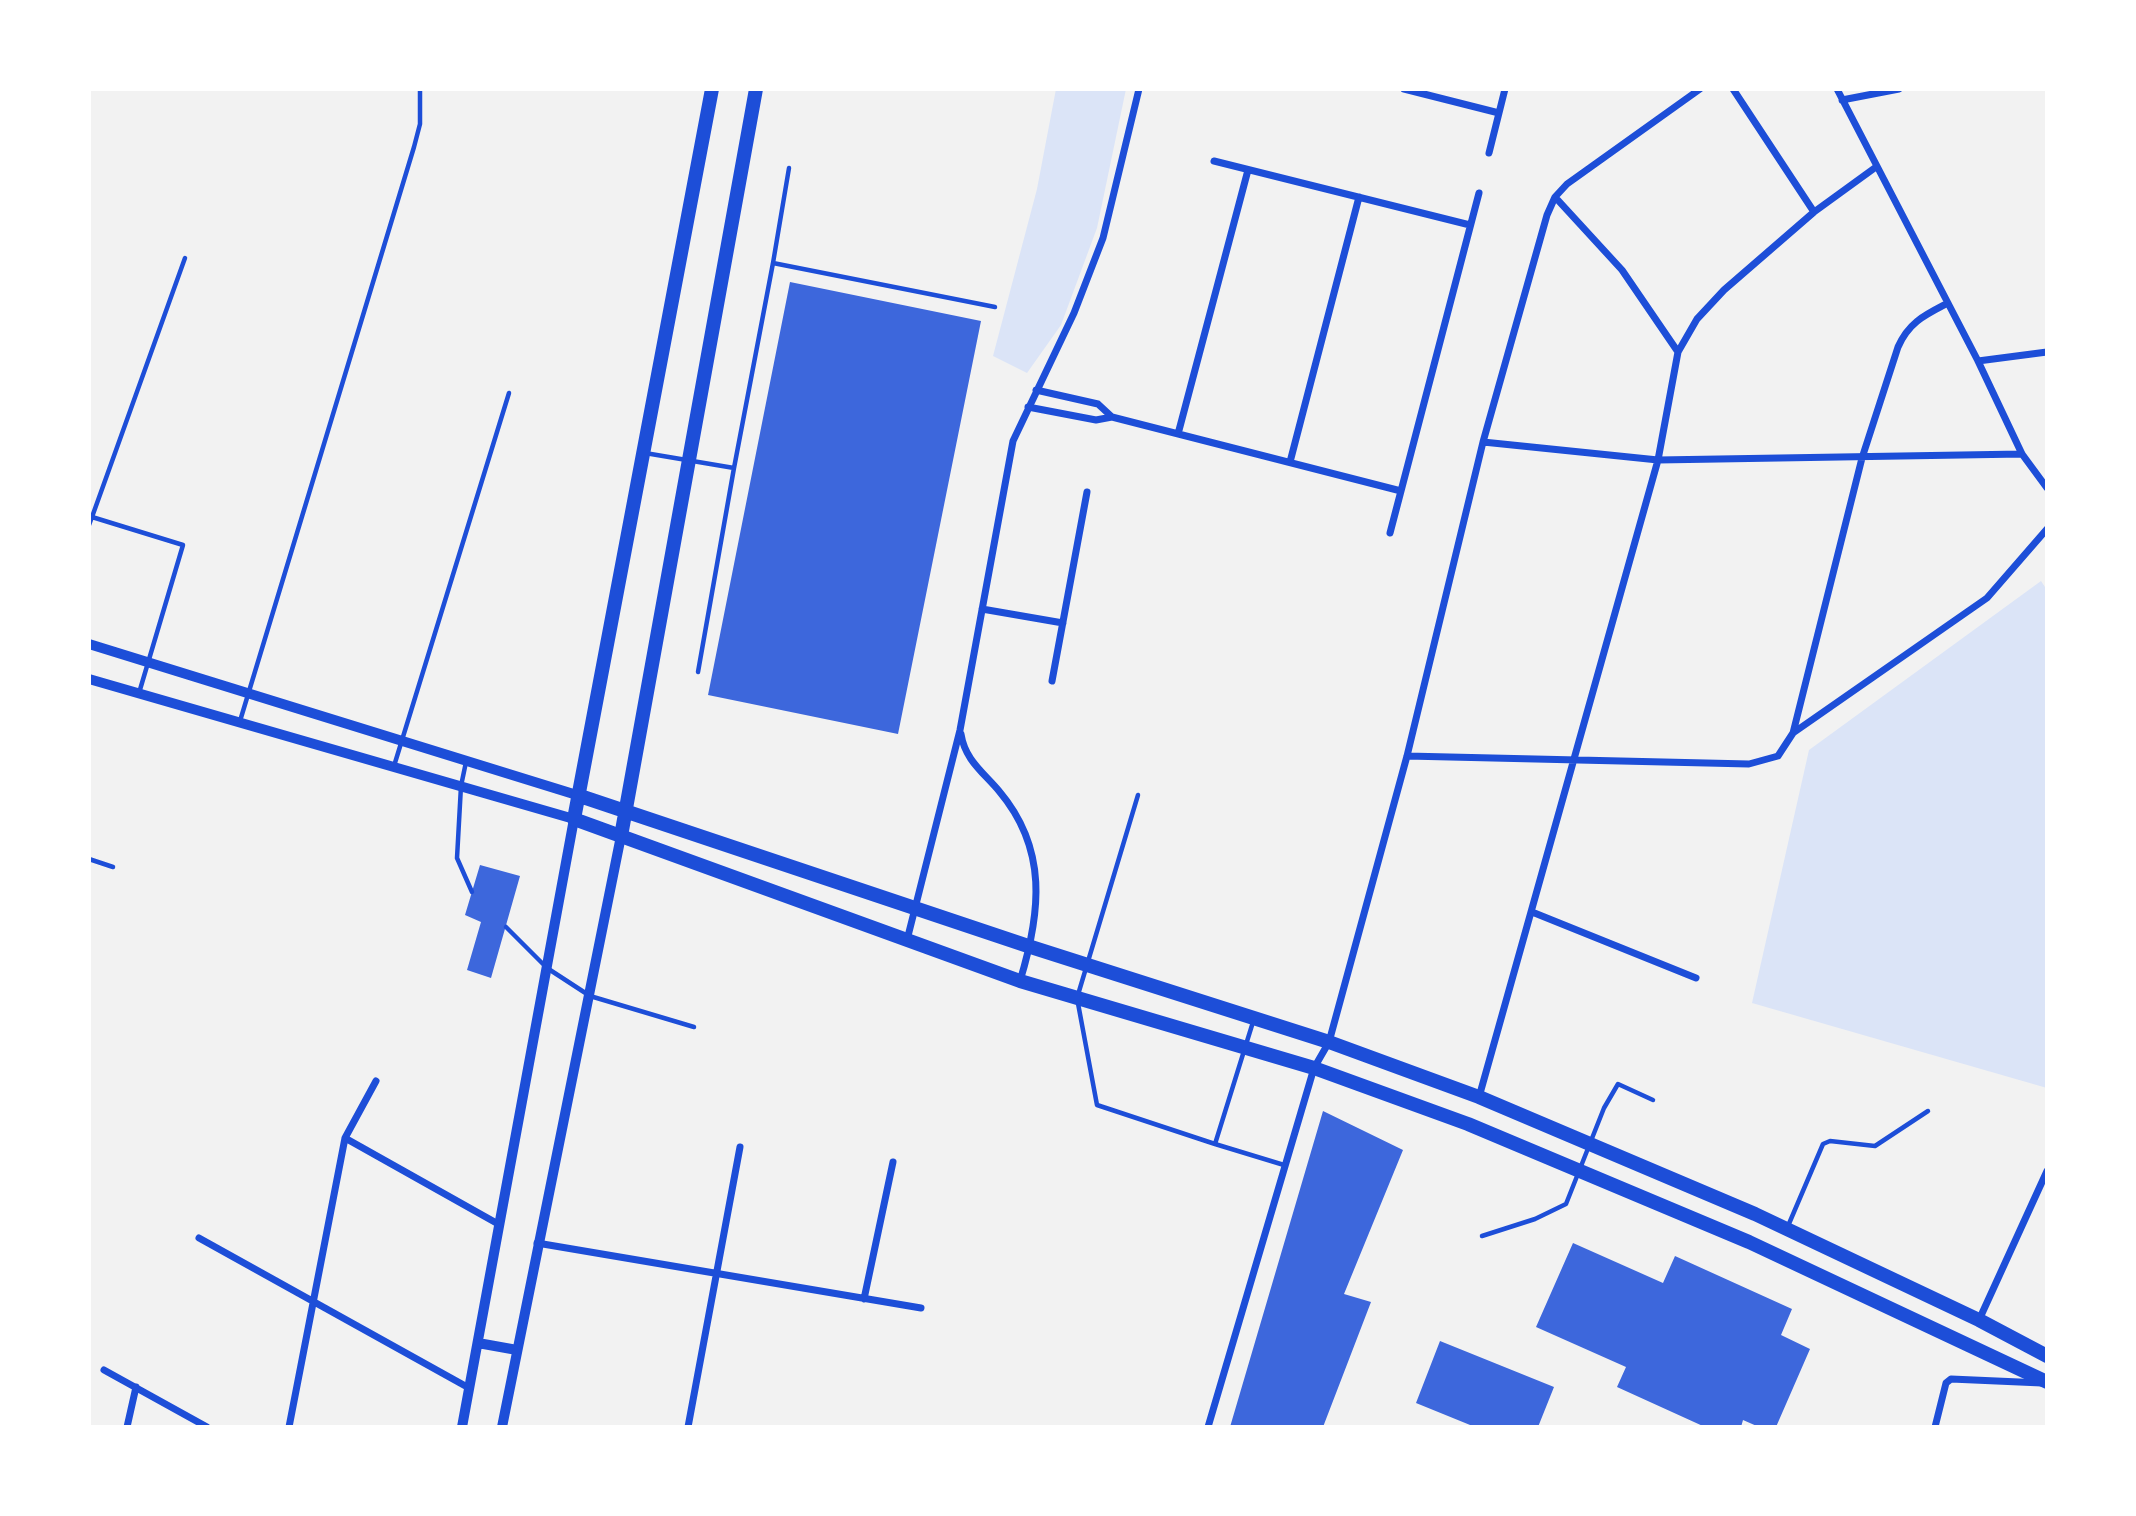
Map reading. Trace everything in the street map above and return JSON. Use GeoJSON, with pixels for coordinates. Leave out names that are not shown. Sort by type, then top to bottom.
{"type":"FeatureCollection","features":[{"type":"Feature","properties":{"kind":"main road"},"geometry":{"type":"LineString","coordinates":[[712,89],[574,819],[1020,981],[1314,1068],[1468,1124],[1749,1242],[2047,1382]]}},
{"type":"Feature","properties":{"kind":"main road"},"geometry":{"type":"LineString","coordinates":[[621,836],[756,89]]}},
{"type":"Feature","properties":{"kind":"main road"},"geometry":{"type":"LineString","coordinates":[[580,796],[1031,947],[1329,1042],[1479,1097],[1787,1229],[1979,1320],[2047,1356]]}},
{"type":"Feature","properties":{"kind":"street"},"geometry":{"type":"LineString","coordinates":[[907,940],[960,730],[1013,441],[1074,313],[1103,239],[1139,89]]}},
{"type":"Feature","properties":{"kind":"street"},"geometry":{"type":"LineString","coordinates":[[1404,89],[1499,113]]}},
{"type":"Feature","properties":{"kind":"street"},"geometry":{"type":"LineString","coordinates":[[1489,153],[1505,89]]}},
{"type":"Feature","properties":{"kind":"street"},"geometry":{"type":"LineString","coordinates":[[1208,1427],[1314,1068],[1329,1042],[1406,756],[1483,442],[1547,215],[1555,197],[1567,184],[1700,89]]}},
{"type":"Feature","properties":{"kind":"street"},"geometry":{"type":"LineString","coordinates":[[1732,89],[1814,212]]}},
{"type":"Feature","properties":{"kind":"street"},"geometry":{"type":"LineString","coordinates":[[1837,89],[1978,361],[2022,454],[2047,488]]}},
{"type":"Feature","properties":{"kind":"street"},"geometry":{"type":"LineString","coordinates":[[1842,100],[1899,89]]}},
{"type":"Feature","properties":{"kind":"street"},"geometry":{"type":"LineString","coordinates":[[1214,161],[1470,225]]}},
{"type":"Feature","properties":{"kind":"street"},"geometry":{"type":"LineString","coordinates":[[1479,1097],[1658,460],[1678,352],[1697,319],[1724,290],[1814,212],[1876,167]]}},
{"type":"Feature","properties":{"kind":"street"},"geometry":{"type":"LineString","coordinates":[[1178,434],[1248,170]]}},
{"type":"Feature","properties":{"kind":"street"},"geometry":{"type":"LineString","coordinates":[[1390,533],[1479,193]]}},
{"type":"Feature","properties":{"kind":"street"},"geometry":{"type":"LineString","coordinates":[[1290,462],[1359,197]]}},
{"type":"Feature","properties":{"kind":"street"},"geometry":{"type":"LineString","coordinates":[[1555,197],[1622,270],[1678,352]]}},
{"type":"Feature","properties":{"kind":"street"},"geometry":{"type":"LineString","coordinates":[[1406,756],[1749,764],[1778,756],[1793,733],[1862,458],[1905,331],[1916,319],[1948,303]]}},
{"type":"Feature","properties":{"kind":"street"},"geometry":{"type":"LineString","coordinates":[[1978,361],[2047,352]]}},
{"type":"Feature","properties":{"kind":"street"},"geometry":{"type":"LineString","coordinates":[[1036,390],[1098,404],[1112,417]]}},
{"type":"Feature","properties":{"kind":"street"},"geometry":{"type":"LineString","coordinates":[[1028,407],[1096,419],[1112,417],[1401,491]]}},
{"type":"Feature","properties":{"kind":"street"},"geometry":{"type":"LineString","coordinates":[[1483,442],[1658,460],[2022,454]]}},
{"type":"Feature","properties":{"kind":"street"},"geometry":{"type":"LineString","coordinates":[[1052,681],[1087,492]]}},
{"type":"Feature","properties":{"kind":"street"},"geometry":{"type":"LineString","coordinates":[[1793,733],[1987,598],[2047,529]]}},
{"type":"Feature","properties":{"kind":"street"},"geometry":{"type":"LineString","coordinates":[[982,609],[1063,623]]}},
{"type":"Feature","properties":{"kind":"street"},"geometry":{"type":"LineString","coordinates":[[89,644],[580,796]]}},
{"type":"Feature","properties":{"kind":"street"},"geometry":{"type":"LineString","coordinates":[[89,679],[574,819],[461,1427]]}},
{"type":"Feature","properties":{"kind":"street"},"geometry":{"type":"LineString","coordinates":[[960,730],[966,756],[1010,804],[1023,824],[1033,849],[1036,898],[1031,947],[1020,981]]}},
{"type":"Feature","properties":{"kind":"street"},"geometry":{"type":"LineString","coordinates":[[502,1427],[621,836]]}},
{"type":"Feature","properties":{"kind":"street"},"geometry":{"type":"LineString","coordinates":[[1532,912],[1696,978]]}},
{"type":"Feature","properties":{"kind":"street"},"geometry":{"type":"LineString","coordinates":[[289,1427],[345,1138],[376,1081]]}},
{"type":"Feature","properties":{"kind":"street"},"geometry":{"type":"LineString","coordinates":[[345,1138],[500,1225]]}},
{"type":"Feature","properties":{"kind":"street"},"geometry":{"type":"LineString","coordinates":[[688,1427],[740,1147]]}},
{"type":"Feature","properties":{"kind":"street"},"geometry":{"type":"LineString","coordinates":[[864,1299],[893,1162]]}},
{"type":"Feature","properties":{"kind":"street"},"geometry":{"type":"LineString","coordinates":[[1979,1320],[2047,1171]]}},
{"type":"Feature","properties":{"kind":"street"},"geometry":{"type":"LineString","coordinates":[[199,1238],[469,1388]]}},
{"type":"Feature","properties":{"kind":"street"},"geometry":{"type":"LineString","coordinates":[[537,1243],[921,1308]]}},
{"type":"Feature","properties":{"kind":"street"},"geometry":{"type":"LineString","coordinates":[[478,1343],[517,1350]]}},
{"type":"Feature","properties":{"kind":"street"},"geometry":{"type":"LineString","coordinates":[[104,1370],[207,1427]]}},
{"type":"Feature","properties":{"kind":"street"},"geometry":{"type":"LineString","coordinates":[[1935,1427],[1946,1383],[1951,1379],[2047,1382]]}},
{"type":"Feature","properties":{"kind":"street"},"geometry":{"type":"LineString","coordinates":[[127,1427],[136,1387]]}},
{"type":"Feature","properties":{"kind":"lane"},"geometry":{"type":"LineString","coordinates":[[239,722],[414,147],[420,124],[420,89]]}},
{"type":"Feature","properties":{"kind":"lane"},"geometry":{"type":"LineString","coordinates":[[698,672],[789,168]]}},
{"type":"Feature","properties":{"kind":"lane"},"geometry":{"type":"LineString","coordinates":[[89,525],[185,258]]}},
{"type":"Feature","properties":{"kind":"lane"},"geometry":{"type":"LineString","coordinates":[[773,263],[995,307]]}},
{"type":"Feature","properties":{"kind":"lane"},"geometry":{"type":"LineString","coordinates":[[394,766],[509,393]]}},
{"type":"Feature","properties":{"kind":"lane"},"geometry":{"type":"LineString","coordinates":[[644,453],[734,468]]}},
{"type":"Feature","properties":{"kind":"lane"},"geometry":{"type":"LineString","coordinates":[[92,517],[183,545],[139,693]]}},
{"type":"Feature","properties":{"kind":"lane"},"geometry":{"type":"LineString","coordinates":[[467,761],[461,786],[457,858],[472,892]]}},
{"type":"Feature","properties":{"kind":"lane"},"geometry":{"type":"LineString","coordinates":[[1138,795],[1077,998],[1097,1105],[1285,1165]]}},
{"type":"Feature","properties":{"kind":"lane"},"geometry":{"type":"LineString","coordinates":[[89,859],[113,867]]}},
{"type":"Feature","properties":{"kind":"lane"},"geometry":{"type":"LineString","coordinates":[[506,927],[547,968],[590,996],[694,1027]]}},
{"type":"Feature","properties":{"kind":"lane"},"geometry":{"type":"LineString","coordinates":[[1215,1144],[1255,1018]]}},
{"type":"Feature","properties":{"kind":"lane"},"geometry":{"type":"LineString","coordinates":[[1482,1236],[1560,1208],[1570,1197],[1589,1144],[1618,1084],[1653,1100]]}},
{"type":"Feature","properties":{"kind":"lane"},"geometry":{"type":"LineString","coordinates":[[1787,1229],[1823,1144],[1830,1141],[1875,1146],[1928,1111]]}},
{"type":"Feature","properties":{"kind":"shaded area"},"geometry":{"type":"Polygon","coordinates":[[[1056,89],[1126,89],[1097,228],[1061,325],[1027,373],[993,356],[1037,189],[1056,89]]]}},
{"type":"Feature","properties":{"kind":"shaded area"},"geometry":{"type":"Polygon","coordinates":[[[2041,581],[2047,590],[2047,1088],[1752,1003],[1809,750],[2041,581]]]}},
{"type":"Feature","properties":{"kind":"building"},"geometry":{"type":"Polygon","coordinates":[[[790,282],[981,321],[898,734],[708,695],[790,282]]]}},
{"type":"Feature","properties":{"kind":"building"},"geometry":{"type":"Polygon","coordinates":[[[480,865],[520,876],[491,978],[467,970],[481,922],[465,915],[480,865]]]}},
{"type":"Feature","properties":{"kind":"building"},"geometry":{"type":"Polygon","coordinates":[[[1323,1111],[1403,1150],[1344,1294],[1371,1302],[1323,1427],[1230,1427],[1323,1111]]]}},
{"type":"Feature","properties":{"kind":"building"},"geometry":{"type":"Polygon","coordinates":[[[1573,1243],[1663,1283],[1675,1256],[1792,1309],[1781,1335],[1810,1349],[1776,1427],[1759,1427],[1743,1420],[1741,1427],[1705,1427],[1617,1387],[1626,1367],[1536,1327],[1573,1243]]]}},
{"type":"Feature","properties":{"kind":"building"},"geometry":{"type":"Polygon","coordinates":[[[1440,1341],[1554,1387],[1538,1427],[1475,1427],[1416,1403],[1440,1341]]]}}]}
